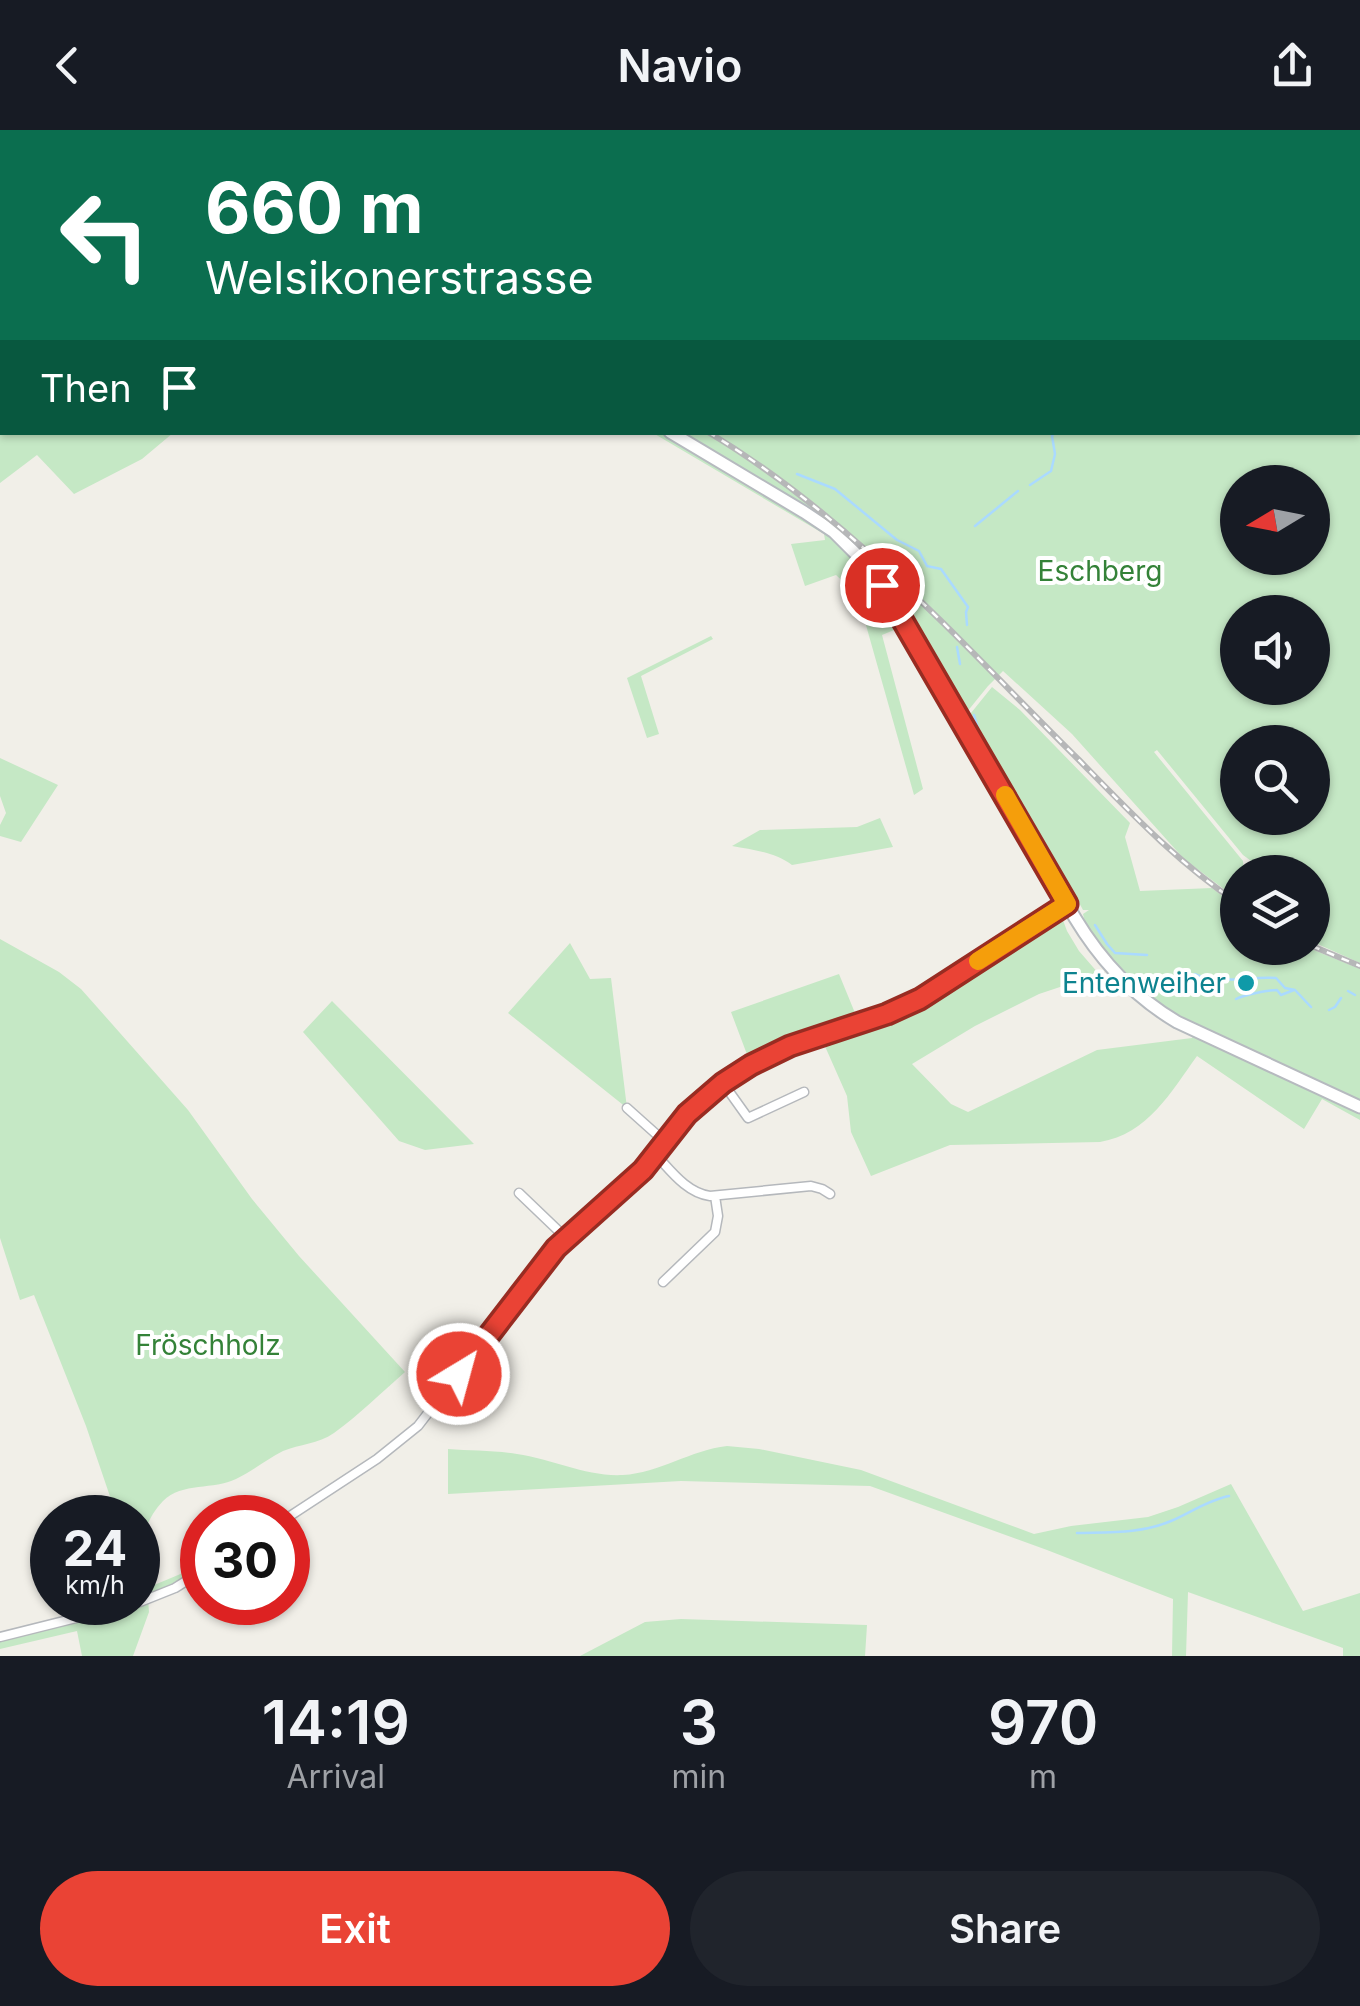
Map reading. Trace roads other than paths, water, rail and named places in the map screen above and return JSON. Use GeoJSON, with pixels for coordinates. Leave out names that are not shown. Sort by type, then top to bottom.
{"type":"FeatureCollection","features":[{"type":"Feature","properties":{"kind":"main road"},"geometry":{"type":"LineString","coordinates":[[675,435],[820,522],[870,568],[1067,904],[1103,960],[1129,986],[1162,1013],[1195,1031],[1360,1107]]}},
{"type":"Feature","properties":{"kind":"street"},"geometry":{"type":"LineString","coordinates":[[310,1503],[377,1459],[418,1426],[566,1238],[638,1174],[687,1114],[723,1083],[790,1046],[920,999],[1067,904]]}},
{"type":"Feature","properties":{"kind":"street"},"geometry":{"type":"LineString","coordinates":[[723,1083],[748,1118],[804,1092]]}},
{"type":"Feature","properties":{"kind":"street"},"geometry":{"type":"LineString","coordinates":[[627,1108],[664,1142]]}},
{"type":"Feature","properties":{"kind":"street"},"geometry":{"type":"LineString","coordinates":[[656,1155],[696,1194],[715,1196],[811,1186],[830,1194]]}},
{"type":"Feature","properties":{"kind":"street"},"geometry":{"type":"LineString","coordinates":[[519,1192],[566,1238]]}},
{"type":"Feature","properties":{"kind":"street"},"geometry":{"type":"LineString","coordinates":[[663,1282],[715,1232],[715,1196]]}},
{"type":"Feature","properties":{"kind":"street"},"geometry":{"type":"LineString","coordinates":[[0,1637],[140,1602],[180,1585]]}},
{"type":"Feature","properties":{"kind":"waterway"},"geometry":{"type":"LineString","coordinates":[[1030,485],[1051,471],[1055,454],[1053,435]]}},
{"type":"Feature","properties":{"kind":"waterway"},"geometry":{"type":"LineString","coordinates":[[797,474],[835,489],[897,540],[919,551],[927,566],[941,569],[968,607],[967,625]]}},
{"type":"Feature","properties":{"kind":"waterway"},"geometry":{"type":"LineString","coordinates":[[975,526],[1018,491]]}},
{"type":"Feature","properties":{"kind":"waterway"},"geometry":{"type":"LineString","coordinates":[[957,647],[960,664]]}},
{"type":"Feature","properties":{"kind":"waterway"},"geometry":{"type":"LineString","coordinates":[[974,715],[982,741],[1050,858]]}},
{"type":"Feature","properties":{"kind":"waterway"},"geometry":{"type":"LineString","coordinates":[[1095,925],[1115,953],[1147,955]]}},
{"type":"Feature","properties":{"kind":"waterway"},"geometry":{"type":"LineString","coordinates":[[1195,974],[1223,980],[1276,978],[1311,1007]]}},
{"type":"Feature","properties":{"kind":"waterway"},"geometry":{"type":"LineString","coordinates":[[1236,999],[1294,990]]}},
{"type":"Feature","properties":{"kind":"waterway"},"geometry":{"type":"LineString","coordinates":[[1348,991],[1355,995]]}},
{"type":"Feature","properties":{"kind":"waterway"},"geometry":{"type":"LineString","coordinates":[[1329,1010],[1341,998]]}},
{"type":"Feature","properties":{"kind":"waterway"},"geometry":{"type":"LineString","coordinates":[[1077,1533],[1148,1528],[1229,1496]]}},
{"type":"Feature","properties":{"kind":"railway"},"geometry":{"type":"LineString","coordinates":[[713,435],[810,503],[858,543],[1155,836],[1220,890]]}},
{"type":"Feature","properties":{"kind":"railway"},"geometry":{"type":"LineString","coordinates":[[1330,954],[1360,966]]}},
{"type":"Feature","properties":{"kind":"place","name":"Entenweiher"},"geometry":{"type":"Point","coordinates":[1246,983]}},
{"type":"Feature","properties":{"kind":"park label","name":"Eschberg"},"geometry":{"type":"Point","coordinates":[1100,571]}},
{"type":"Feature","properties":{"kind":"park label","name":"Fröschholz"},"geometry":{"type":"Point","coordinates":[208,1345]}}]}
